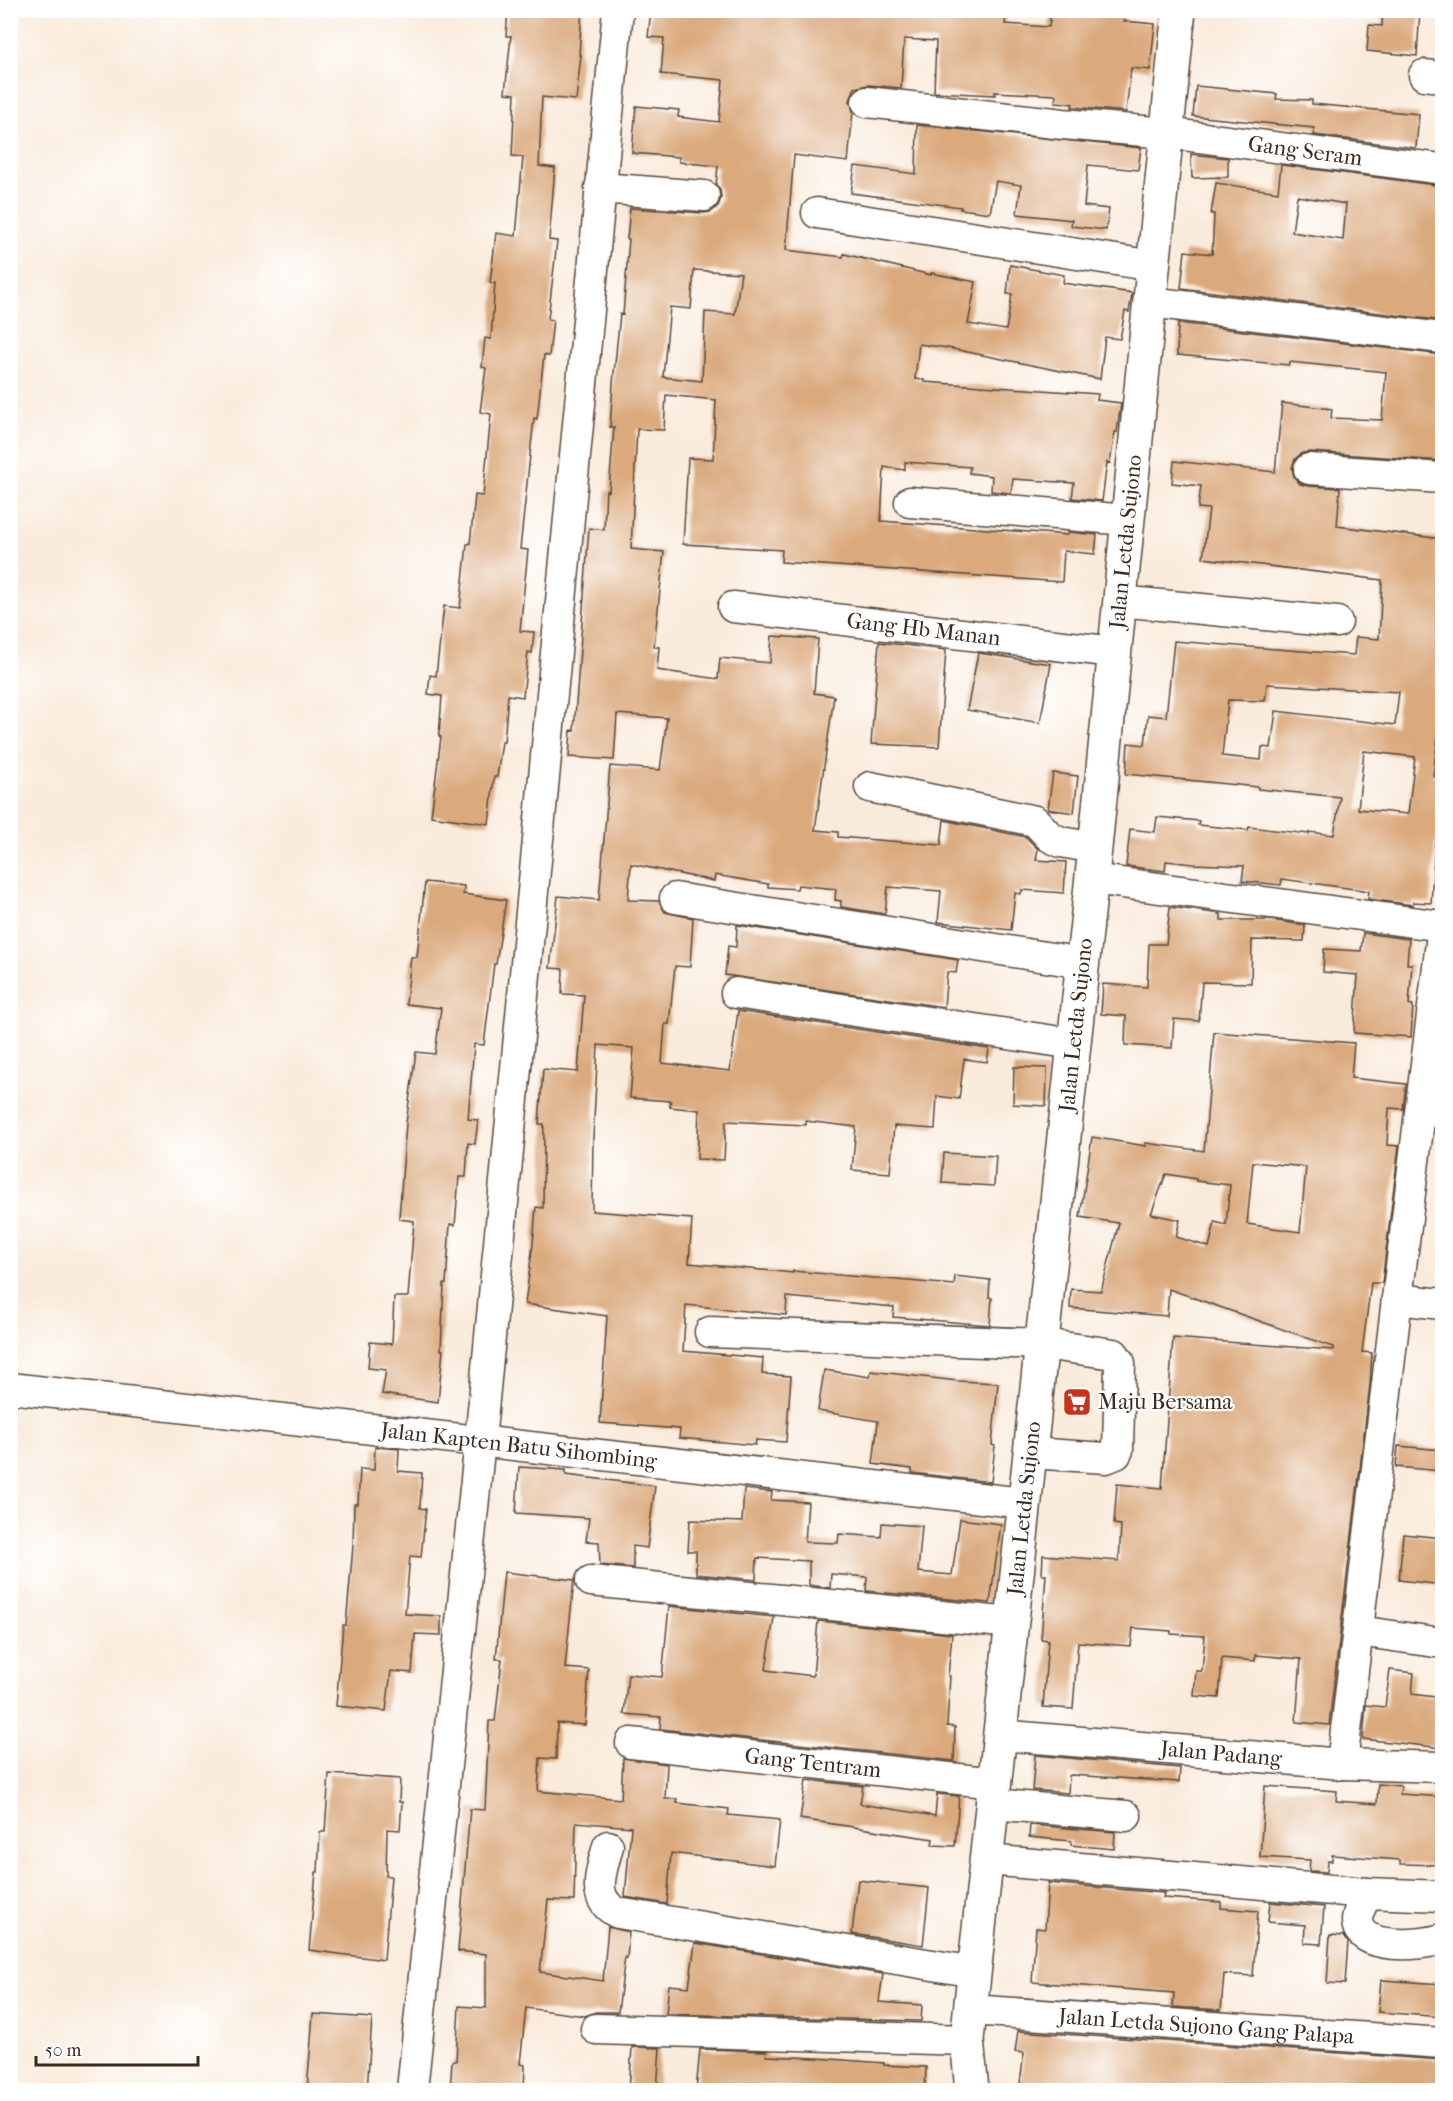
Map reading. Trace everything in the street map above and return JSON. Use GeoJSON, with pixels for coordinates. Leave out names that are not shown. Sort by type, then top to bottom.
{"type":"FeatureCollection","features":[{"type":"Feature","properties":{"kind":"highway","name":"Jalan Letda Sujono"},"geometry":{"type":"LineString","coordinates":[[952,2091],[969,2025],[975,1972],[1083,963],[1179,10]]}},
{"type":"Feature","properties":{"kind":"highway","name":"Jalan Letda Sujono"},"geometry":{"type":"LineString","coordinates":[[969,2025],[972,2091]]}},
{"type":"Feature","properties":{"kind":"street"},"geometry":{"type":"LineString","coordinates":[[412,2091],[480,1441],[618,10]]}},
{"type":"Feature","properties":{"kind":"street","name":"Gang Seram"},"geometry":{"type":"LineString","coordinates":[[867,102],[1167,133],[1443,169]]}},
{"type":"Feature","properties":{"kind":"street"},"geometry":{"type":"LineString","coordinates":[[600,188],[704,195]]}},
{"type":"Feature","properties":{"kind":"street"},"geometry":{"type":"LineString","coordinates":[[817,213],[1154,266]]}},
{"type":"Feature","properties":{"kind":"street"},"geometry":{"type":"LineString","coordinates":[[1150,302],[1443,338]]}},
{"type":"Feature","properties":{"kind":"street"},"geometry":{"type":"LineString","coordinates":[[1309,469],[1443,478]]}},
{"type":"Feature","properties":{"kind":"street"},"geometry":{"type":"LineString","coordinates":[[909,502],[1128,520]]}},
{"type":"Feature","properties":{"kind":"street"},"geometry":{"type":"LineString","coordinates":[[1119,601],[1337,622]]}},
{"type":"Feature","properties":{"kind":"street","name":"Gang Hb Manan"},"geometry":{"type":"LineString","coordinates":[[733,607],[1115,652]]}},
{"type":"Feature","properties":{"kind":"street"},"geometry":{"type":"LineString","coordinates":[[870,787],[1035,820],[1050,837],[1093,863],[1443,926]]}},
{"type":"Feature","properties":{"kind":"street"},"geometry":{"type":"LineString","coordinates":[[675,897],[1083,963]]}},
{"type":"Feature","properties":{"kind":"street"},"geometry":{"type":"LineString","coordinates":[[1342,1764],[1396,1299],[1431,1113],[1443,934]]}},
{"type":"Feature","properties":{"kind":"street"},"geometry":{"type":"LineString","coordinates":[[736,993],[1074,1044]]}},
{"type":"Feature","properties":{"kind":"street"},"geometry":{"type":"LineString","coordinates":[[1396,1299],[1443,1304]]}},
{"type":"Feature","properties":{"kind":"street"},"geometry":{"type":"LineString","coordinates":[[710,1332],[1042,1344],[1110,1352],[1117,1357],[1120,1363],[1118,1450],[1116,1454],[1106,1458],[1030,1453]]}},
{"type":"Feature","properties":{"kind":"street","name":"Jalan Kapten Batu Sihombing"},"geometry":{"type":"LineString","coordinates":[[10,1388],[1025,1503]]}},
{"type":"Feature","properties":{"kind":"street"},"geometry":{"type":"LineString","coordinates":[[591,1581],[1012,1623]]}},
{"type":"Feature","properties":{"kind":"street"},"geometry":{"type":"LineString","coordinates":[[1358,1632],[1443,1643]]}},
{"type":"Feature","properties":{"kind":"street","name":"Jalan Padang"},"geometry":{"type":"LineString","coordinates":[[1000,1735],[1342,1764],[1443,1767]]}},
{"type":"Feature","properties":{"kind":"street","name":"Gang Tentram"},"geometry":{"type":"LineString","coordinates":[[630,1743],[994,1793],[1126,1816]]}},
{"type":"Feature","properties":{"kind":"street"},"geometry":{"type":"LineString","coordinates":[[608,1846],[598,1887],[608,1905],[618,1913],[975,1972]]}},
{"type":"Feature","properties":{"kind":"street"},"geometry":{"type":"LineString","coordinates":[[987,1860],[1367,1893],[1443,1896]]}},
{"type":"Feature","properties":{"kind":"street"},"geometry":{"type":"LineString","coordinates":[[1367,1893],[1357,1919],[1358,1926],[1371,1939],[1390,1943],[1416,1944],[1443,1938]]}},
{"type":"Feature","properties":{"kind":"street","name":"Jalan Letda Sujono Gang Palapa"},"geometry":{"type":"LineString","coordinates":[[596,2029],[969,2025],[1443,2043]]}},
{"type":"Feature","properties":{"kind":"building"},"geometry":{"type":"Polygon","coordinates":[[[508,10],[582,10],[579,55],[581,55],[576,100],[542,97],[539,166],[555,168],[549,240],[557,241],[548,319],[553,320],[549,356],[544,355],[537,419],[534,418],[520,549],[528,550],[520,631],[534,632],[532,653],[528,652],[523,697],[508,695],[504,742],[502,742],[497,777],[494,777],[489,824],[431,816],[441,737],[439,736],[442,696],[428,694],[430,675],[436,676],[444,606],[460,608],[475,495],[483,496],[491,414],[480,412],[486,368],[482,367],[485,338],[491,339],[495,283],[490,283],[496,233],[516,236],[523,157],[512,156],[515,94],[505,93],[511,36],[506,36],[508,10]]]}},
{"type":"Feature","properties":{"kind":"building"},"geometry":{"type":"Polygon","coordinates":[[[651,10],[1007,10],[1005,24],[1049,27],[1051,10],[1071,10],[1124,17],[1124,21],[1155,24],[1150,70],[1131,68],[1126,112],[1072,107],[1073,104],[1055,102],[1056,95],[934,92],[936,41],[904,39],[901,88],[868,85],[855,88],[853,92],[850,101],[853,111],[848,162],[794,155],[786,250],[843,257],[844,254],[931,275],[931,273],[976,282],[968,324],[1006,330],[1012,294],[1007,294],[1010,265],[1064,275],[1063,283],[1132,293],[1129,312],[1125,311],[1120,339],[1105,337],[1100,379],[919,344],[915,379],[924,380],[924,382],[1098,394],[1097,400],[1121,403],[1110,463],[1107,462],[1102,501],[1072,498],[1074,483],[1013,479],[1011,493],[991,491],[992,476],[969,473],[970,467],[905,462],[905,470],[884,467],[881,521],[1068,535],[1068,532],[1097,535],[1095,554],[1064,551],[1062,582],[781,562],[782,550],[683,544],[688,458],[713,459],[716,400],[666,395],[664,430],[637,429],[631,549],[664,552],[654,647],[659,647],[657,670],[718,679],[720,658],[770,663],[772,636],[818,639],[814,693],[834,696],[815,830],[838,832],[838,837],[941,845],[944,820],[1026,837],[1038,849],[1036,860],[1066,862],[1064,893],[1022,890],[1021,894],[1015,893],[1011,930],[938,922],[941,891],[888,887],[885,914],[841,907],[841,901],[835,900],[836,889],[798,885],[797,889],[768,887],[768,884],[715,875],[714,881],[631,864],[628,900],[659,901],[665,912],[693,918],[690,967],[675,966],[669,1024],[665,1024],[662,1063],[730,1071],[738,1011],[989,1049],[987,1062],[964,1059],[959,1099],[937,1096],[935,1129],[894,1126],[890,1173],[852,1170],[856,1127],[806,1121],[806,1125],[726,1121],[724,1160],[697,1159],[699,1110],[670,1107],[671,1101],[630,1098],[634,1048],[598,1045],[592,1211],[692,1219],[689,1263],[954,1285],[955,1276],[990,1280],[989,1297],[992,1298],[990,1325],[893,1317],[894,1307],[787,1297],[786,1315],[686,1305],[683,1351],[763,1358],[762,1374],[791,1376],[786,1442],[756,1440],[755,1445],[679,1438],[680,1429],[600,1423],[607,1316],[525,1304],[536,1207],[543,1208],[544,1124],[539,1124],[543,1069],[578,1072],[584,995],[562,994],[563,969],[550,968],[558,896],[599,900],[610,766],[660,770],[667,718],[617,714],[614,760],[569,757],[571,730],[574,731],[589,528],[604,530],[606,490],[609,491],[614,427],[610,427],[613,383],[620,314],[623,315],[630,208],[703,213],[711,212],[718,206],[721,198],[720,189],[716,185],[718,166],[679,162],[679,157],[632,153],[636,106],[679,110],[678,117],[719,122],[723,80],[661,74],[664,38],[648,37],[651,10]],[[694,270],[691,309],[670,307],[663,377],[702,381],[705,312],[735,314],[741,273],[694,270]]]}},
{"type":"Feature","properties":{"kind":"building"},"geometry":{"type":"Polygon","coordinates":[[[1383,10],[1420,10],[1417,56],[1367,51],[1369,25],[1382,26],[1383,10]]]}},
{"type":"Feature","properties":{"kind":"building"},"geometry":{"type":"Polygon","coordinates":[[[1196,86],[1277,94],[1276,99],[1312,100],[1312,104],[1419,114],[1416,148],[1314,135],[1314,128],[1193,116],[1196,86]]]}},
{"type":"Feature","properties":{"kind":"building"},"geometry":{"type":"Polygon","coordinates":[[[917,125],[1141,148],[1138,170],[1088,165],[1084,206],[1109,209],[1106,230],[1071,226],[1072,220],[1017,214],[1021,185],[996,181],[990,213],[960,209],[961,207],[851,193],[855,166],[916,174],[917,125]]]}},
{"type":"Feature","properties":{"kind":"building"},"geometry":{"type":"Polygon","coordinates":[[[1191,154],[1228,158],[1228,177],[1192,178],[1191,154]]]}},
{"type":"Feature","properties":{"kind":"building"},"geometry":{"type":"Polygon","coordinates":[[[1281,165],[1443,186],[1443,321],[1181,288],[1185,251],[1212,254],[1214,214],[1211,214],[1216,183],[1278,192],[1281,165]],[[1297,196],[1292,232],[1343,240],[1346,204],[1297,196]]]}},
{"type":"Feature","properties":{"kind":"building"},"geometry":{"type":"Polygon","coordinates":[[[1178,323],[1443,355],[1443,461],[1310,452],[1302,453],[1295,459],[1292,468],[1294,477],[1300,484],[1340,488],[1337,526],[1443,539],[1443,721],[1440,721],[1433,776],[1443,777],[1443,844],[1435,843],[1431,903],[1413,902],[1413,905],[1368,899],[1369,891],[1282,879],[1281,885],[1242,881],[1244,866],[1166,861],[1165,871],[1126,866],[1130,829],[1155,832],[1157,817],[1199,821],[1198,825],[1334,835],[1340,797],[1126,774],[1128,743],[1145,745],[1148,715],[1166,717],[1174,641],[1354,655],[1356,637],[1379,639],[1382,580],[1203,558],[1209,509],[1198,508],[1201,486],[1172,483],[1174,461],[1275,472],[1282,403],[1332,409],[1331,418],[1382,420],[1386,372],[1290,362],[1289,365],[1177,355],[1178,323]],[[1267,684],[1265,701],[1228,700],[1222,756],[1261,760],[1262,747],[1271,748],[1276,711],[1395,725],[1399,692],[1267,684]],[[1364,751],[1358,809],[1408,814],[1415,757],[1364,751]]]}},
{"type":"Feature","properties":{"kind":"building"},"geometry":{"type":"Polygon","coordinates":[[[879,642],[946,650],[939,747],[871,744],[879,642]]]}},
{"type":"Feature","properties":{"kind":"building"},"geometry":{"type":"Polygon","coordinates":[[[978,653],[1051,664],[1040,723],[967,710],[978,653]]]}},
{"type":"Feature","properties":{"kind":"building"},"geometry":{"type":"Polygon","coordinates":[[[1053,773],[1078,776],[1074,813],[1048,809],[1053,773]]]}},
{"type":"Feature","properties":{"kind":"building"},"geometry":{"type":"Polygon","coordinates":[[[425,882],[464,886],[463,894],[506,900],[496,964],[494,964],[484,1045],[474,1044],[468,1119],[478,1120],[475,1144],[468,1143],[466,1177],[459,1177],[455,1225],[450,1224],[446,1284],[444,1284],[441,1350],[443,1350],[438,1402],[382,1394],[386,1370],[368,1368],[370,1342],[392,1344],[394,1297],[408,1297],[414,1221],[399,1219],[406,1123],[416,1052],[435,1054],[441,1008],[406,1004],[411,957],[417,957],[425,882]]]}},
{"type":"Feature","properties":{"kind":"building"},"geometry":{"type":"Polygon","coordinates":[[[1170,907],[1221,914],[1221,920],[1269,920],[1305,925],[1304,941],[1252,940],[1251,983],[1202,982],[1199,1021],[1174,1019],[1172,1048],[1125,1045],[1126,1016],[1101,1014],[1103,984],[1147,987],[1149,944],[1166,944],[1170,907]]]}},
{"type":"Feature","properties":{"kind":"building"},"geometry":{"type":"Polygon","coordinates":[[[737,925],[958,960],[956,973],[947,972],[944,1007],[725,975],[728,946],[736,947],[737,925]]]}},
{"type":"Feature","properties":{"kind":"building"},"geometry":{"type":"Polygon","coordinates":[[[1363,933],[1409,939],[1407,964],[1412,964],[1409,1005],[1413,1005],[1411,1037],[1354,1033],[1358,975],[1323,972],[1324,949],[1361,951],[1363,933]]]}},
{"type":"Feature","properties":{"kind":"building"},"geometry":{"type":"Polygon","coordinates":[[[1214,1032],[1354,1043],[1351,1078],[1406,1084],[1403,1109],[1389,1108],[1387,1145],[1399,1146],[1382,1283],[1371,1283],[1362,1352],[1372,1353],[1370,1384],[1329,1725],[1296,1722],[1301,1659],[1256,1655],[1255,1661],[1222,1658],[1219,1698],[1194,1696],[1196,1671],[1202,1671],[1205,1636],[1133,1628],[1131,1646],[1078,1642],[1073,1709],[1043,1707],[1048,1640],[1041,1639],[1046,1575],[1042,1575],[1043,1555],[1119,1561],[1121,1525],[1114,1524],[1117,1484],[1162,1488],[1173,1338],[1333,1350],[1333,1347],[1169,1289],[1167,1316],[1070,1308],[1071,1289],[1101,1291],[1119,1223],[1080,1217],[1092,1137],[1146,1146],[1146,1143],[1204,1151],[1214,1032]],[[1253,1162],[1247,1224],[1300,1232],[1306,1167],[1253,1162]],[[1166,1174],[1151,1214],[1180,1220],[1176,1237],[1209,1247],[1215,1222],[1226,1225],[1230,1185],[1196,1181],[1196,1179],[1166,1174]]]}},
{"type":"Feature","properties":{"kind":"building"},"geometry":{"type":"Polygon","coordinates":[[[1014,1067],[1047,1068],[1046,1106],[1013,1104],[1014,1067]]]}},
{"type":"Feature","properties":{"kind":"building"},"geometry":{"type":"Polygon","coordinates":[[[944,1153],[996,1156],[994,1186],[942,1183],[944,1153]]]}},
{"type":"Feature","properties":{"kind":"building"},"geometry":{"type":"Polygon","coordinates":[[[824,1370],[870,1377],[871,1371],[998,1383],[991,1482],[912,1473],[912,1469],[873,1464],[878,1421],[818,1411],[824,1370]]]}},
{"type":"Feature","properties":{"kind":"building"},"geometry":{"type":"Polygon","coordinates":[[[1398,1446],[1443,1450],[1443,1471],[1396,1467],[1398,1446]]]}},
{"type":"Feature","properties":{"kind":"building"},"geometry":{"type":"Polygon","coordinates":[[[375,1447],[399,1449],[398,1471],[422,1473],[420,1508],[426,1509],[421,1557],[410,1556],[405,1614],[441,1616],[441,1635],[415,1634],[412,1673],[391,1671],[386,1711],[336,1706],[343,1625],[346,1625],[354,1504],[358,1504],[360,1469],[374,1470],[375,1447]]]}},
{"type":"Feature","properties":{"kind":"building"},"geometry":{"type":"Polygon","coordinates":[[[519,1467],[566,1470],[566,1475],[655,1486],[647,1548],[633,1546],[633,1568],[600,1565],[599,1542],[586,1541],[589,1518],[516,1513],[519,1467]]]}},
{"type":"Feature","properties":{"kind":"building"},"geometry":{"type":"Polygon","coordinates":[[[744,1489],[772,1492],[771,1500],[808,1502],[805,1542],[838,1543],[839,1534],[881,1537],[882,1523],[922,1526],[918,1572],[952,1575],[960,1519],[1001,1524],[990,1603],[866,1591],[867,1577],[831,1574],[830,1588],[809,1585],[809,1561],[757,1558],[756,1580],[696,1574],[696,1551],[688,1551],[690,1520],[742,1522],[744,1489]]]}},
{"type":"Feature","properties":{"kind":"building"},"geometry":{"type":"Polygon","coordinates":[[[1403,1534],[1443,1538],[1443,1585],[1399,1580],[1403,1534]]]}},
{"type":"Feature","properties":{"kind":"building"},"geometry":{"type":"Polygon","coordinates":[[[504,1572],[574,1580],[565,1668],[589,1670],[585,1725],[557,1723],[556,1759],[540,1758],[538,1791],[621,1799],[623,1758],[667,1764],[665,1799],[677,1799],[677,1803],[729,1809],[728,1815],[780,1820],[775,1866],[671,1853],[667,1904],[625,1897],[631,1827],[576,1822],[574,1901],[548,1900],[540,1972],[603,1981],[608,1927],[629,1932],[618,2012],[596,2012],[585,2016],[526,2008],[520,2064],[525,2065],[524,2091],[450,2091],[452,2061],[456,2061],[459,2006],[486,2008],[486,1954],[458,1951],[470,1809],[485,1810],[489,1721],[495,1721],[502,1659],[496,1659],[504,1572]]]}},
{"type":"Feature","properties":{"kind":"building"},"geometry":{"type":"Polygon","coordinates":[[[669,1606],[774,1617],[766,1670],[813,1676],[818,1621],[952,1634],[947,1726],[955,1727],[954,1761],[660,1729],[661,1717],[624,1714],[628,1674],[662,1677],[669,1606]]]}},
{"type":"Feature","properties":{"kind":"building"},"geometry":{"type":"Polygon","coordinates":[[[1390,1670],[1414,1673],[1412,1694],[1443,1698],[1443,1748],[1363,1739],[1366,1705],[1385,1707],[1390,1670]]]}},
{"type":"Feature","properties":{"kind":"building"},"geometry":{"type":"Polygon","coordinates":[[[1035,1755],[1180,1768],[1179,1782],[1071,1775],[1069,1776],[1068,1793],[1032,1790],[1035,1755]]]}},
{"type":"Feature","properties":{"kind":"building"},"geometry":{"type":"Polygon","coordinates":[[[329,1774],[400,1779],[399,1802],[402,1802],[400,1830],[387,1829],[386,1876],[391,1876],[384,1960],[309,1950],[320,1832],[325,1832],[329,1774]]]}},
{"type":"Feature","properties":{"kind":"building"},"geometry":{"type":"Polygon","coordinates":[[[806,1780],[863,1786],[860,1804],[935,1816],[937,1794],[959,1796],[955,1846],[932,1845],[933,1839],[800,1819],[806,1780]]]}},
{"type":"Feature","properties":{"kind":"building"},"geometry":{"type":"Polygon","coordinates":[[[1378,1784],[1401,1786],[1400,1794],[1443,1797],[1443,1865],[1400,1864],[1400,1860],[1332,1855],[1332,1861],[1328,1861],[1327,1872],[1309,1871],[1310,1860],[1260,1857],[1265,1786],[1337,1791],[1336,1801],[1377,1804],[1378,1784]]]}},
{"type":"Feature","properties":{"kind":"building"},"geometry":{"type":"Polygon","coordinates":[[[1030,1825],[1115,1832],[1114,1849],[1071,1845],[1071,1841],[1029,1837],[1030,1825]]]}},
{"type":"Feature","properties":{"kind":"building"},"geometry":{"type":"Polygon","coordinates":[[[858,1880],[929,1888],[923,1945],[852,1934],[858,1880]]]}},
{"type":"Feature","properties":{"kind":"building"},"geometry":{"type":"Polygon","coordinates":[[[1048,1883],[1164,1893],[1163,1898],[1221,1902],[1221,1908],[1258,1911],[1253,1976],[1224,1974],[1221,2010],[1173,2007],[1174,1993],[1032,1982],[1036,1928],[1045,1929],[1048,1883]]]}},
{"type":"Feature","properties":{"kind":"building"},"geometry":{"type":"Polygon","coordinates":[[[1270,1902],[1324,1907],[1321,1944],[1304,1943],[1305,1925],[1268,1922],[1270,1902]]]}},
{"type":"Feature","properties":{"kind":"building"},"geometry":{"type":"Polygon","coordinates":[[[1330,1935],[1344,1936],[1348,1942],[1345,1984],[1327,1983],[1330,1935]]]}},
{"type":"Feature","properties":{"kind":"building"},"geometry":{"type":"Polygon","coordinates":[[[695,1943],[883,1974],[879,2002],[922,2005],[921,2021],[666,2014],[669,1985],[689,1987],[695,1943]]]}},
{"type":"Feature","properties":{"kind":"building"},"geometry":{"type":"Polygon","coordinates":[[[1381,1980],[1443,1984],[1443,2017],[1378,2012],[1381,1980]]]}},
{"type":"Feature","properties":{"kind":"building"},"geometry":{"type":"Polygon","coordinates":[[[313,2014],[372,2018],[367,2091],[307,2091],[313,2014]]]}},
{"type":"Feature","properties":{"kind":"building"},"geometry":{"type":"Polygon","coordinates":[[[1018,2031],[1443,2060],[1443,2091],[1359,2086],[1359,2091],[1019,2091],[1024,2053],[1015,2052],[1018,2031]]]}},
{"type":"Feature","properties":{"kind":"building"},"geometry":{"type":"Polygon","coordinates":[[[632,2047],[660,2048],[657,2091],[629,2091],[632,2047]]]}},
{"type":"Feature","properties":{"kind":"building"},"geometry":{"type":"Polygon","coordinates":[[[700,2049],[767,2051],[766,2056],[926,2067],[925,2091],[810,2091],[727,2085],[726,2091],[696,2091],[700,2049]]]}},
{"type":"Feature","properties":{"kind":"place","name":"Maju Bersama"},"geometry":{"type":"Point","coordinates":[1077,1402]}}]}
